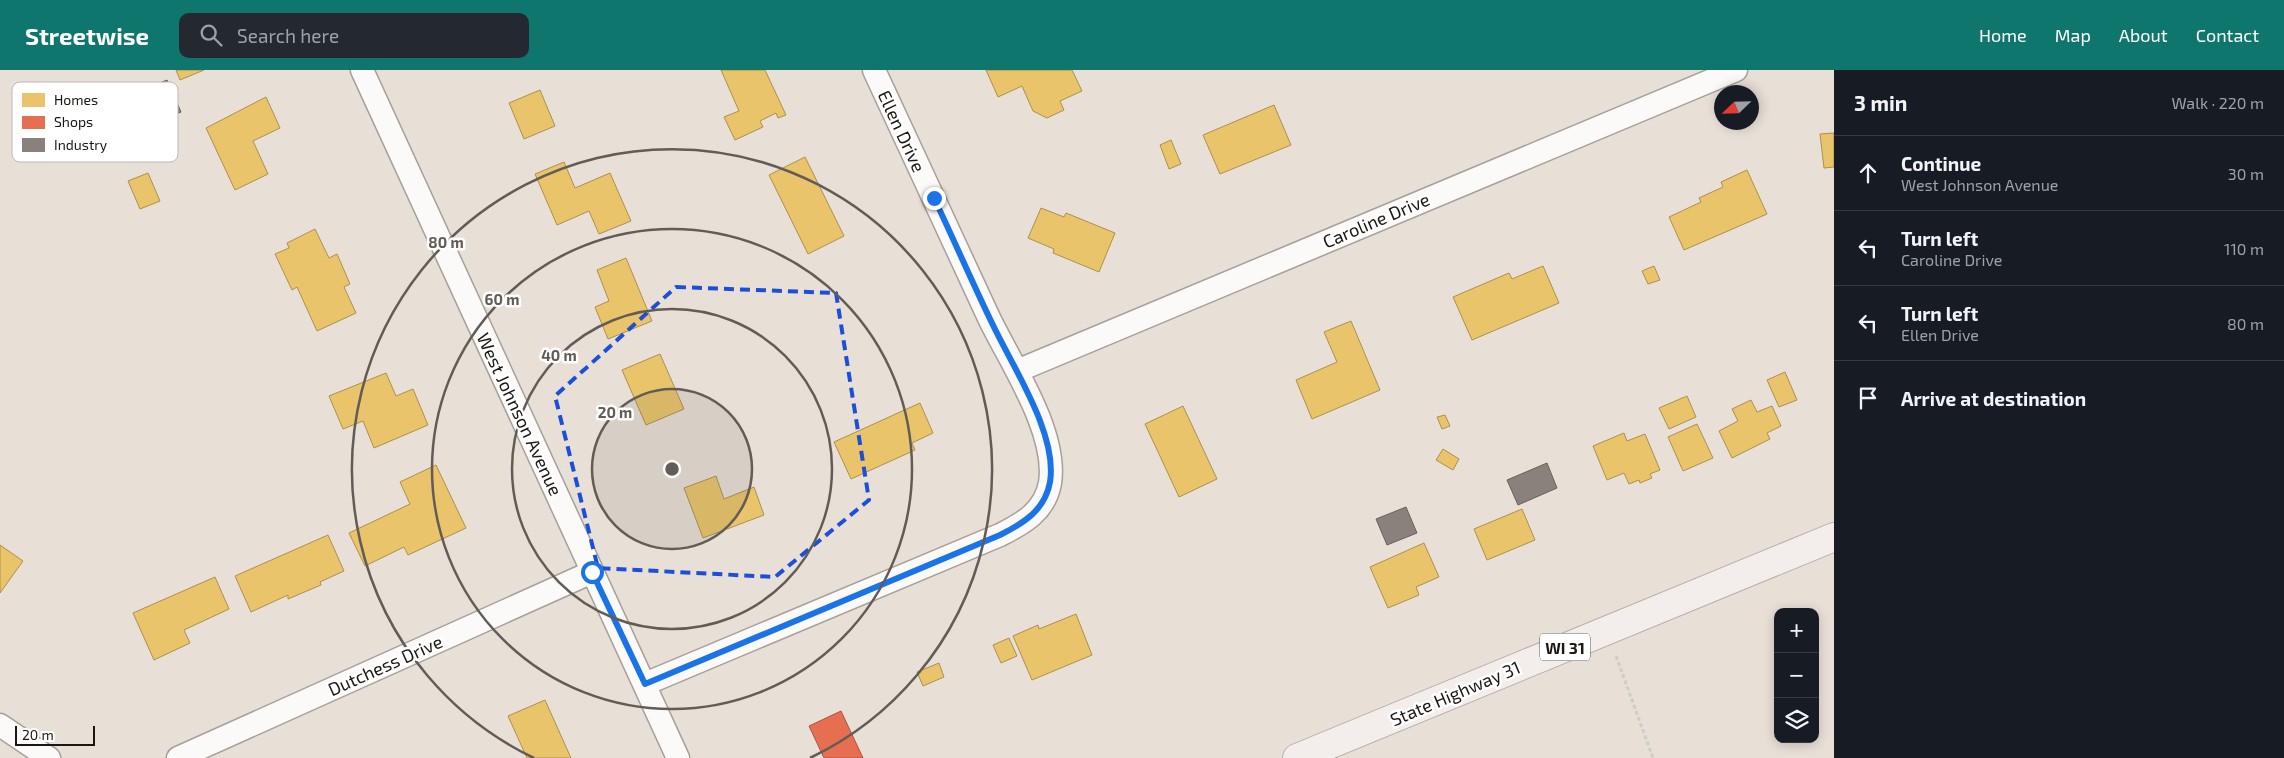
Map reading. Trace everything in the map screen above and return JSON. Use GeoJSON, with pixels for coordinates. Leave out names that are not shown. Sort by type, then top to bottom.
{"type":"FeatureCollection","features":[{"type":"Feature","properties":{"kind":"main road","name":"State Highway 31"},"geometry":{"type":"LineString","coordinates":[[1298,758],[1834,537]]}},
{"type":"Feature","properties":{"kind":"street","name":"West Johnson Avenue"},"geometry":{"type":"LineString","coordinates":[[362,70],[678,758]]}},
{"type":"Feature","properties":{"kind":"street","name":"Ellen Drive"},"geometry":{"type":"LineString","coordinates":[[645,684],[1000,535],[1020,525],[1039,509],[1046,495],[1051,465],[1048,444],[1017,371],[992,325],[874,70]]}},
{"type":"Feature","properties":{"kind":"street","name":"Caroline Drive"},"geometry":{"type":"LineString","coordinates":[[1017,371],[1736,70]]}},
{"type":"Feature","properties":{"kind":"street","name":"Dutchess Drive"},"geometry":{"type":"LineString","coordinates":[[178,758],[592,572]]}},
{"type":"Feature","properties":{"kind":"street"},"geometry":{"type":"LineString","coordinates":[[0,725],[49,758]]}},
{"type":"Feature","properties":{"kind":"path"},"geometry":{"type":"LineString","coordinates":[[1606,630],[1652,758]]}},
{"type":"Feature","properties":{"kind":"highlighted area"},"geometry":{"type":"Polygon","coordinates":[[[676,287],[836,293],[869,500],[775,577],[598,568],[555,396],[676,287]]]}},
{"type":"Feature","properties":{"kind":"building: Homes"},"geometry":{"type":"Polygon","coordinates":[[[176,70],[204,70],[180,80],[176,70]]]}},
{"type":"Feature","properties":{"kind":"building: Homes"},"geometry":{"type":"Polygon","coordinates":[[[721,70],[765,70],[786,115],[778,118],[776,113],[760,121],[763,127],[735,140],[724,117],[739,111],[721,70]]]}},
{"type":"Feature","properties":{"kind":"building: Homes"},"geometry":{"type":"Polygon","coordinates":[[[986,70],[1072,70],[1082,91],[1060,101],[1064,110],[1047,118],[1033,111],[1022,86],[998,97],[986,70]]]}},
{"type":"Feature","properties":{"kind":"building: Homes"},"geometry":{"type":"Polygon","coordinates":[[[540,90],[555,126],[524,139],[509,103],[540,90]]]}},
{"type":"Feature","properties":{"kind":"building: Homes"},"geometry":{"type":"Polygon","coordinates":[[[266,97],[280,128],[253,141],[268,174],[235,190],[206,128],[266,97]]]}},
{"type":"Feature","properties":{"kind":"building: Homes"},"geometry":{"type":"Polygon","coordinates":[[[1274,105],[1291,145],[1220,174],[1203,135],[1274,105]]]}},
{"type":"Feature","properties":{"kind":"building: Homes"},"geometry":{"type":"Polygon","coordinates":[[[1834,133],[1834,167],[1824,168],[1820,134],[1834,133]]]}},
{"type":"Feature","properties":{"kind":"building: Homes"},"geometry":{"type":"Polygon","coordinates":[[[1171,140],[1181,164],[1169,169],[1160,145],[1171,140]]]}},
{"type":"Feature","properties":{"kind":"building: Homes"},"geometry":{"type":"Polygon","coordinates":[[[805,157],[844,236],[808,254],[769,175],[805,157]]]}},
{"type":"Feature","properties":{"kind":"building: Homes"},"geometry":{"type":"Polygon","coordinates":[[[564,162],[575,188],[610,173],[631,221],[599,234],[589,211],[557,225],[535,174],[564,162]]]}},
{"type":"Feature","properties":{"kind":"building: Homes"},"geometry":{"type":"Polygon","coordinates":[[[1747,170],[1767,214],[1684,250],[1669,217],[1701,202],[1699,198],[1723,187],[1721,182],[1747,170]]]}},
{"type":"Feature","properties":{"kind":"building: Homes"},"geometry":{"type":"Polygon","coordinates":[[[148,173],[160,201],[140,209],[128,181],[148,173]]]}},
{"type":"Feature","properties":{"kind":"building: Homes"},"geometry":{"type":"Polygon","coordinates":[[[1041,208],[1064,217],[1066,213],[1115,233],[1099,272],[1053,253],[1054,249],[1028,238],[1041,208]]]}},
{"type":"Feature","properties":{"kind":"building: Homes"},"geometry":{"type":"Polygon","coordinates":[[[315,229],[329,258],[337,254],[350,284],[344,287],[356,313],[317,331],[297,287],[292,290],[275,254],[289,248],[287,243],[315,229]]]}},
{"type":"Feature","properties":{"kind":"building: Homes"},"geometry":{"type":"Polygon","coordinates":[[[626,258],[652,321],[608,339],[595,307],[609,301],[597,270],[626,258]]]}},
{"type":"Feature","properties":{"kind":"building: Homes"},"geometry":{"type":"Polygon","coordinates":[[[1543,266],[1559,303],[1472,340],[1453,297],[1509,273],[1512,279],[1543,266]]]}},
{"type":"Feature","properties":{"kind":"building: Homes"},"geometry":{"type":"Polygon","coordinates":[[[1654,266],[1660,280],[1648,284],[1642,271],[1654,266]]]}},
{"type":"Feature","properties":{"kind":"building: Homes"},"geometry":{"type":"Polygon","coordinates":[[[1351,321],[1380,390],[1312,419],[1296,380],[1337,362],[1324,332],[1351,321]]]}},
{"type":"Feature","properties":{"kind":"building: Homes"},"geometry":{"type":"Polygon","coordinates":[[[660,354],[684,409],[646,425],[622,370],[660,354]]]}},
{"type":"Feature","properties":{"kind":"building: Homes"},"geometry":{"type":"Polygon","coordinates":[[[1785,372],[1797,400],[1779,407],[1767,380],[1785,372]]]}},
{"type":"Feature","properties":{"kind":"building: Homes"},"geometry":{"type":"Polygon","coordinates":[[[386,373],[396,396],[413,389],[428,425],[374,448],[363,421],[343,429],[329,396],[386,373]]]}},
{"type":"Feature","properties":{"kind":"building: Homes"},"geometry":{"type":"Polygon","coordinates":[[[1687,396],[1696,417],[1669,429],[1659,408],[1687,396]]]}},
{"type":"Feature","properties":{"kind":"building: Homes"},"geometry":{"type":"Polygon","coordinates":[[[1751,400],[1757,412],[1772,406],[1781,426],[1767,433],[1770,439],[1732,458],[1719,431],[1738,421],[1732,409],[1751,400]]]}},
{"type":"Feature","properties":{"kind":"building: Homes"},"geometry":{"type":"Polygon","coordinates":[[[920,403],[933,433],[912,443],[915,450],[851,479],[834,442],[920,403]]]}},
{"type":"Feature","properties":{"kind":"building: Homes"},"geometry":{"type":"Polygon","coordinates":[[[1183,406],[1217,479],[1179,497],[1145,424],[1183,406]]]}},
{"type":"Feature","properties":{"kind":"building: Homes"},"geometry":{"type":"Polygon","coordinates":[[[1445,415],[1450,426],[1442,429],[1437,417],[1445,415]]]}},
{"type":"Feature","properties":{"kind":"building: Homes"},"geometry":{"type":"Polygon","coordinates":[[[1697,424],[1713,458],[1683,471],[1668,437],[1697,424]]]}},
{"type":"Feature","properties":{"kind":"building: Homes"},"geometry":{"type":"Polygon","coordinates":[[[1624,433],[1627,441],[1645,434],[1660,470],[1650,474],[1652,478],[1640,483],[1639,480],[1629,484],[1624,473],[1607,480],[1593,446],[1624,433]]]}},
{"type":"Feature","properties":{"kind":"building: Homes"},"geometry":{"type":"Polygon","coordinates":[[[1443,449],[1459,459],[1453,470],[1436,460],[1443,449]]]}},
{"type":"Feature","properties":{"kind":"building: Homes"},"geometry":{"type":"Polygon","coordinates":[[[436,465],[466,528],[408,555],[404,547],[365,566],[349,533],[410,504],[400,482],[436,465]]]}},
{"type":"Feature","properties":{"kind":"building: Homes"},"geometry":{"type":"Polygon","coordinates":[[[716,476],[724,499],[754,487],[764,515],[703,538],[684,488],[716,476]]]}},
{"type":"Feature","properties":{"kind":"building: Homes"},"geometry":{"type":"Polygon","coordinates":[[[1522,509],[1535,540],[1487,560],[1474,529],[1522,509]]]}},
{"type":"Feature","properties":{"kind":"building: Homes"},"geometry":{"type":"Polygon","coordinates":[[[328,535],[344,571],[320,582],[321,585],[288,599],[288,595],[251,612],[235,576],[328,535]]]}},
{"type":"Feature","properties":{"kind":"building: Homes"},"geometry":{"type":"Polygon","coordinates":[[[1424,543],[1439,577],[1416,587],[1419,595],[1388,608],[1370,567],[1424,543]]]}},
{"type":"Feature","properties":{"kind":"building: Homes"},"geometry":{"type":"Polygon","coordinates":[[[0,545],[23,561],[0,593],[0,545]]]}},
{"type":"Feature","properties":{"kind":"building: Homes"},"geometry":{"type":"Polygon","coordinates":[[[215,577],[229,609],[184,630],[190,643],[154,660],[133,613],[215,577]]]}},
{"type":"Feature","properties":{"kind":"building: Homes"},"geometry":{"type":"Polygon","coordinates":[[[1076,614],[1092,655],[1032,680],[1013,636],[1038,625],[1039,629],[1076,614]]]}},
{"type":"Feature","properties":{"kind":"building: Homes"},"geometry":{"type":"Polygon","coordinates":[[[1009,638],[1017,656],[1001,663],[993,645],[1009,638]]]}},
{"type":"Feature","properties":{"kind":"building: Homes"},"geometry":{"type":"Polygon","coordinates":[[[939,663],[944,677],[923,686],[917,672],[939,663]]]}},
{"type":"Feature","properties":{"kind":"building: Homes"},"geometry":{"type":"Polygon","coordinates":[[[545,700],[571,758],[527,758],[508,716],[545,700]]]}},
{"type":"Feature","properties":{"kind":"building: Shops"},"geometry":{"type":"Polygon","coordinates":[[[841,711],[863,758],[824,758],[809,726],[841,711]]]}},
{"type":"Feature","properties":{"kind":"building: Industry"},"geometry":{"type":"Polygon","coordinates":[[[1547,463],[1557,488],[1518,505],[1507,480],[1547,463]]]}},
{"type":"Feature","properties":{"kind":"building: Industry"},"geometry":{"type":"Polygon","coordinates":[[[1406,507],[1417,533],[1387,545],[1376,519],[1406,507]]]}},
{"type":"Feature","properties":{"kind":"route"},"geometry":{"type":"LineString","coordinates":[[592,572],[645,684],[1000,535],[1020,525],[1039,509],[1050,482],[1051,465],[1048,444],[1017,371],[992,325],[934,198]]}}]}
